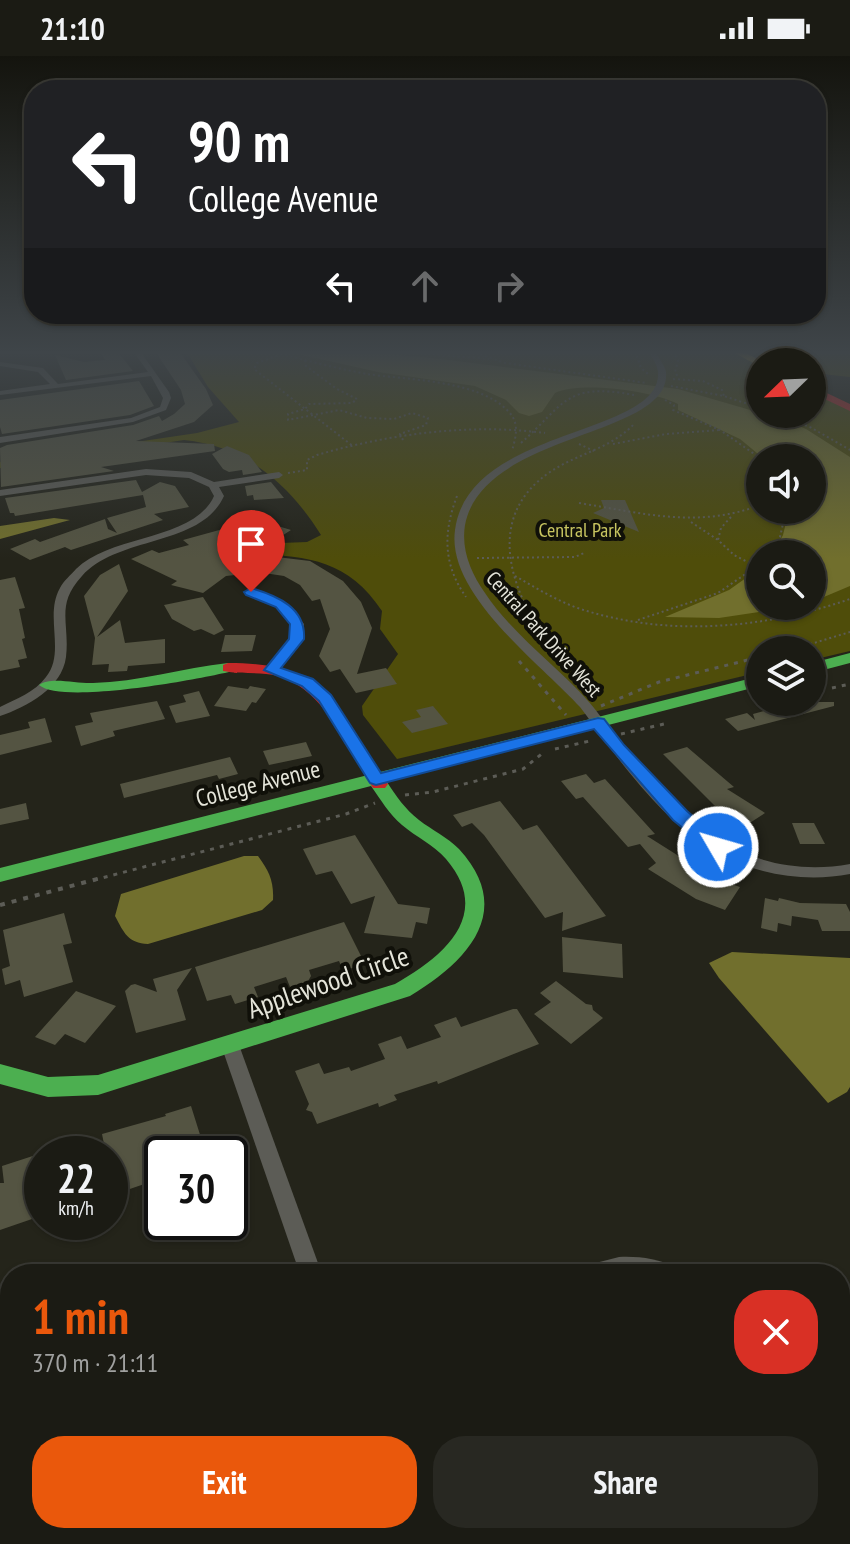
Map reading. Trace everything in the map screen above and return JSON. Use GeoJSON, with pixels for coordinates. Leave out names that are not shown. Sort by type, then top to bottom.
{"type":"FeatureCollection","features":[{"type":"Feature","properties":{"kind":"street"},"geometry":{"type":"LineString","coordinates":[[0,440],[130,420]]}},
{"type":"Feature","properties":{"kind":"street","name":"Central Park Drive West"},"geometry":{"type":"LineString","coordinates":[[612,420],[514,460],[478,489],[461,523],[462,558],[484,599],[680,815],[718,847],[748,860],[786,870],[828,873],[850,869]]}},
{"type":"Feature","properties":{"kind":"street"},"geometry":{"type":"LineString","coordinates":[[0,493],[146,472],[191,475],[213,485],[279,475]]}},
{"type":"Feature","properties":{"kind":"street"},"geometry":{"type":"LineString","coordinates":[[0,712],[24,702],[47,685],[60,667],[62,659],[57,608],[61,591],[67,583],[83,568],[112,551],[185,526],[208,514],[219,496],[213,485]]}},
{"type":"Feature","properties":{"kind":"street"},"geometry":{"type":"LineString","coordinates":[[251,592],[281,604],[298,624],[296,639],[272,670]]}},
{"type":"Feature","properties":{"kind":"street"},"geometry":{"type":"LineString","coordinates":[[826,664],[850,658]]}},
{"type":"Feature","properties":{"kind":"street","name":"Applewood Circle"},"geometry":{"type":"LineString","coordinates":[[0,1074],[42,1086],[69,1088],[98,1085],[402,990],[436,973],[463,946],[475,915],[475,899],[465,870],[456,857],[404,819],[325,698],[308,683],[272,670],[220,669],[99,691],[47,685]]}},
{"type":"Feature","properties":{"kind":"street","name":"College Avenue"},"geometry":{"type":"LineString","coordinates":[[0,875],[376,779],[603,730],[746,685]]}},
{"type":"Feature","properties":{"kind":"street"},"geometry":{"type":"LineString","coordinates":[[230,1045],[307,1264]]}},
{"type":"Feature","properties":{"kind":"path"},"geometry":{"type":"LineString","coordinates":[[322,420],[354,447]]}},
{"type":"Feature","properties":{"kind":"path"},"geometry":{"type":"LineString","coordinates":[[403,440],[400,434],[426,425],[427,420]]}},
{"type":"Feature","properties":{"kind":"path"},"geometry":{"type":"LineString","coordinates":[[514,420],[520,430]]}},
{"type":"Feature","properties":{"kind":"path"},"geometry":{"type":"LineString","coordinates":[[520,430],[512,451],[544,420]]}},
{"type":"Feature","properties":{"kind":"path"},"geometry":{"type":"LineString","coordinates":[[609,445],[626,434],[636,420]]}},
{"type":"Feature","properties":{"kind":"path"},"geometry":{"type":"LineString","coordinates":[[698,420],[720,430],[746,448]]}},
{"type":"Feature","properties":{"kind":"path"},"geometry":{"type":"LineString","coordinates":[[805,428],[850,450]]}},
{"type":"Feature","properties":{"kind":"path"},"geometry":{"type":"LineString","coordinates":[[279,475],[307,470],[307,460],[316,454],[465,430],[534,432],[564,438],[594,451]]}},
{"type":"Feature","properties":{"kind":"path"},"geometry":{"type":"LineString","coordinates":[[567,667],[536,628],[513,575],[507,544],[512,517],[527,492],[548,473],[609,445],[659,435],[720,430]]}},
{"type":"Feature","properties":{"kind":"path"},"geometry":{"type":"LineString","coordinates":[[579,503],[691,522],[731,517],[746,511]]}},
{"type":"Feature","properties":{"kind":"path"},"geometry":{"type":"LineString","coordinates":[[718,540],[721,528],[731,517]]}},
{"type":"Feature","properties":{"kind":"path"},"geometry":{"type":"LineString","coordinates":[[691,522],[734,555],[746,560]]}},
{"type":"Feature","properties":{"kind":"path"},"geometry":{"type":"LineString","coordinates":[[447,559],[575,557],[584,553]]}},
{"type":"Feature","properties":{"kind":"path"},"geometry":{"type":"LineString","coordinates":[[513,575],[575,607],[635,621],[688,625],[757,621],[800,614],[850,599]]}},
{"type":"Feature","properties":{"kind":"path"},"geometry":{"type":"LineString","coordinates":[[635,621],[698,603],[746,575]]}},
{"type":"Feature","properties":{"kind":"path"},"geometry":{"type":"LineString","coordinates":[[826,639],[850,632]]}},
{"type":"Feature","properties":{"kind":"path"},"geometry":{"type":"LineString","coordinates":[[597,700],[604,706],[631,690],[657,680],[746,660]]}},
{"type":"Feature","properties":{"kind":"path"},"geometry":{"type":"LineString","coordinates":[[832,688],[850,684]]}},
{"type":"Feature","properties":{"kind":"path"},"geometry":{"type":"LineString","coordinates":[[0,905],[346,814],[390,799],[433,792],[523,769],[543,752],[603,730],[664,724],[669,715]]}},
{"type":"Feature","properties":{"kind":"green space","name":"Central Park"},"geometry":{"type":"Polygon","coordinates":[[[238,420],[746,420],[746,428],[826,428],[826,420],[850,420],[850,651],[826,657],[826,636],[746,636],[746,675],[397,759],[363,715],[362,706],[398,654],[380,629],[382,611],[356,581],[326,564],[254,554],[252,544],[307,542],[321,535],[295,499],[264,471],[227,450],[184,440],[0,468],[0,462],[197,433],[238,420]]]}},
{"type":"Feature","properties":{"kind":"shaded area"},"geometry":{"type":"Polygon","coordinates":[[[700,420],[746,420],[746,428],[804,428],[850,457],[850,586],[826,596],[826,540],[780,540],[786,524],[826,524],[826,444],[746,444],[700,420]]]}},
{"type":"Feature","properties":{"kind":"shaded area"},"geometry":{"type":"Polygon","coordinates":[[[54,518],[70,520],[0,539],[0,526],[54,518]]]}},
{"type":"Feature","properties":{"kind":"shaded area"},"geometry":{"type":"Polygon","coordinates":[[[746,578],[746,614],[719,618],[665,617],[729,590],[746,578]]]}},
{"type":"Feature","properties":{"kind":"shaded area"},"geometry":{"type":"Polygon","coordinates":[[[244,856],[258,856],[270,876],[273,900],[262,910],[148,944],[136,942],[127,936],[115,916],[121,894],[244,856]]]}},
{"type":"Feature","properties":{"kind":"shaded area"},"geometry":{"type":"Polygon","coordinates":[[[732,952],[850,958],[850,1087],[847,1092],[828,1103],[719,978],[709,963],[732,952]]]}},
{"type":"Feature","properties":{"kind":"building"},"geometry":{"type":"Polygon","coordinates":[[[0,420],[93,420],[2,434],[0,420]]]}},
{"type":"Feature","properties":{"kind":"building"},"geometry":{"type":"Polygon","coordinates":[[[146,420],[196,420],[136,441],[214,444],[215,451],[101,467],[114,471],[1,487],[0,448],[7,445],[146,420]]]}},
{"type":"Feature","properties":{"kind":"building"},"geometry":{"type":"Polygon","coordinates":[[[227,446],[249,455],[262,472],[243,475],[242,470],[229,472],[223,469],[212,454],[227,446]]]}},
{"type":"Feature","properties":{"kind":"building"},"geometry":{"type":"Polygon","coordinates":[[[136,480],[142,492],[160,482],[175,486],[189,507],[154,514],[163,520],[30,560],[10,549],[105,519],[108,529],[117,533],[107,518],[146,507],[143,495],[15,516],[10,513],[5,498],[136,480]]]}},
{"type":"Feature","properties":{"kind":"building"},"geometry":{"type":"Polygon","coordinates":[[[271,482],[284,498],[254,500],[253,495],[247,496],[245,486],[271,482]]]}},
{"type":"Feature","properties":{"kind":"building"},"geometry":{"type":"Polygon","coordinates":[[[601,500],[625,500],[639,532],[593,513],[604,508],[601,500]]]}},
{"type":"Feature","properties":{"kind":"building"},"geometry":{"type":"Polygon","coordinates":[[[258,520],[291,530],[274,541],[257,535],[236,542],[244,574],[226,576],[203,593],[171,585],[177,581],[131,559],[152,550],[159,553],[189,545],[183,540],[223,529],[232,535],[258,520]]]}},
{"type":"Feature","properties":{"kind":"building"},"geometry":{"type":"Polygon","coordinates":[[[277,557],[310,561],[343,581],[361,602],[372,628],[357,674],[386,668],[397,684],[356,693],[340,669],[330,672],[319,656],[330,629],[320,599],[312,601],[300,585],[284,576],[264,573],[277,557]]]}},
{"type":"Feature","properties":{"kind":"building"},"geometry":{"type":"Polygon","coordinates":[[[119,564],[128,591],[97,637],[120,620],[125,643],[165,639],[165,663],[128,666],[127,671],[108,672],[109,664],[92,665],[95,638],[84,596],[100,575],[119,564]]]}},
{"type":"Feature","properties":{"kind":"building"},"geometry":{"type":"Polygon","coordinates":[[[15,577],[25,608],[19,609],[27,658],[18,660],[20,667],[0,671],[0,580],[15,577]]]}},
{"type":"Feature","properties":{"kind":"building"},"geometry":{"type":"Polygon","coordinates":[[[203,597],[224,630],[214,635],[201,629],[194,631],[172,619],[164,605],[203,597]]]}},
{"type":"Feature","properties":{"kind":"building"},"geometry":{"type":"Polygon","coordinates":[[[225,635],[256,635],[252,651],[221,652],[225,635]]]}},
{"type":"Feature","properties":{"kind":"building"},"geometry":{"type":"Polygon","coordinates":[[[228,686],[266,689],[246,711],[214,706],[228,686]]]}},
{"type":"Feature","properties":{"kind":"building"},"geometry":{"type":"Polygon","coordinates":[[[199,691],[210,716],[176,723],[169,706],[186,702],[183,695],[199,691]]]}},
{"type":"Feature","properties":{"kind":"building"},"geometry":{"type":"Polygon","coordinates":[[[157,701],[165,719],[113,731],[115,736],[81,746],[75,726],[93,722],[90,713],[157,701]]]}},
{"type":"Feature","properties":{"kind":"building"},"geometry":{"type":"Polygon","coordinates":[[[826,702],[834,702],[834,706],[826,708],[826,702]]]}},
{"type":"Feature","properties":{"kind":"building"},"geometry":{"type":"Polygon","coordinates":[[[433,706],[448,724],[412,733],[402,722],[421,717],[416,710],[433,706]]]}},
{"type":"Feature","properties":{"kind":"building"},"geometry":{"type":"Polygon","coordinates":[[[746,713],[755,720],[754,716],[796,716],[738,731],[725,719],[746,713]]]}},
{"type":"Feature","properties":{"kind":"building"},"geometry":{"type":"Polygon","coordinates":[[[45,718],[52,742],[0,755],[0,735],[30,728],[28,722],[45,718]]]}},
{"type":"Feature","properties":{"kind":"building"},"geometry":{"type":"Polygon","coordinates":[[[306,742],[312,756],[269,765],[263,751],[306,742]]]}},
{"type":"Feature","properties":{"kind":"building"},"geometry":{"type":"Polygon","coordinates":[[[687,747],[734,787],[727,789],[765,813],[742,828],[729,820],[663,754],[687,747]]]}},
{"type":"Feature","properties":{"kind":"building"},"geometry":{"type":"Polygon","coordinates":[[[230,757],[238,774],[219,779],[217,775],[124,798],[120,784],[230,757]]]}},
{"type":"Feature","properties":{"kind":"building"},"geometry":{"type":"Polygon","coordinates":[[[586,774],[594,783],[605,779],[655,834],[647,836],[693,865],[687,869],[740,887],[725,910],[696,899],[648,869],[656,863],[640,844],[628,847],[583,797],[576,799],[561,781],[586,774]]]}},
{"type":"Feature","properties":{"kind":"building"},"geometry":{"type":"Polygon","coordinates":[[[500,801],[523,830],[537,825],[606,916],[562,931],[563,912],[545,918],[484,835],[472,823],[462,827],[453,815],[500,801]]]}},
{"type":"Feature","properties":{"kind":"building"},"geometry":{"type":"Polygon","coordinates":[[[26,803],[29,819],[0,825],[0,809],[26,803]]]}},
{"type":"Feature","properties":{"kind":"building"},"geometry":{"type":"Polygon","coordinates":[[[792,823],[814,823],[825,844],[800,844],[792,823]]]}},
{"type":"Feature","properties":{"kind":"building"},"geometry":{"type":"Polygon","coordinates":[[[355,835],[398,904],[430,908],[427,924],[416,922],[412,938],[364,933],[375,896],[351,904],[332,871],[316,875],[303,849],[355,835]]]}},
{"type":"Feature","properties":{"kind":"building"},"geometry":{"type":"Polygon","coordinates":[[[765,898],[800,903],[846,904],[850,912],[850,931],[822,931],[818,920],[792,916],[791,926],[778,923],[777,932],[761,928],[765,898]]]}},
{"type":"Feature","properties":{"kind":"building"},"geometry":{"type":"Polygon","coordinates":[[[64,913],[72,943],[63,945],[73,982],[24,997],[20,980],[5,985],[2,969],[10,966],[3,930],[64,913]]]}},
{"type":"Feature","properties":{"kind":"building"},"geometry":{"type":"Polygon","coordinates":[[[344,922],[365,964],[343,971],[339,961],[309,970],[311,976],[307,983],[299,986],[290,987],[286,977],[254,987],[258,997],[235,1004],[231,995],[207,1001],[195,967],[344,922]]]}},
{"type":"Feature","properties":{"kind":"building"},"geometry":{"type":"Polygon","coordinates":[[[562,937],[622,944],[623,978],[563,972],[562,937]]]}},
{"type":"Feature","properties":{"kind":"building"},"geometry":{"type":"Polygon","coordinates":[[[192,968],[177,990],[186,1020],[136,1033],[125,991],[135,984],[157,992],[153,979],[192,968]]]}},
{"type":"Feature","properties":{"kind":"building"},"geometry":{"type":"Polygon","coordinates":[[[556,981],[586,1004],[592,1005],[593,1010],[603,1018],[571,1044],[534,1014],[551,1002],[540,993],[556,981]]]}},
{"type":"Feature","properties":{"kind":"building"},"geometry":{"type":"Polygon","coordinates":[[[76,991],[116,1006],[85,1043],[65,1034],[55,1045],[35,1037],[76,991]]]}},
{"type":"Feature","properties":{"kind":"building"},"geometry":{"type":"Polygon","coordinates":[[[517,1009],[539,1044],[438,1084],[437,1081],[394,1095],[397,1100],[379,1107],[378,1103],[317,1124],[312,1112],[306,1110],[309,1104],[295,1071],[319,1063],[324,1074],[349,1067],[351,1071],[385,1059],[378,1044],[401,1036],[407,1049],[441,1037],[434,1025],[456,1017],[461,1027],[517,1009]]]}},
{"type":"Feature","properties":{"kind":"building"},"geometry":{"type":"Polygon","coordinates":[[[191,1106],[200,1136],[144,1136],[144,1184],[128,1190],[128,1136],[102,1134],[191,1106]]]}},
{"type":"Feature","properties":{"kind":"building"},"geometry":{"type":"Polygon","coordinates":[[[24,1159],[24,1222],[0,1230],[0,1183],[4,1183],[2,1166],[24,1159]]]}},
{"type":"Feature","properties":{"kind":"traffic: fast"},"geometry":{"type":"LineString","coordinates":[[826,664],[850,658]]}},
{"type":"Feature","properties":{"kind":"traffic: fast"},"geometry":{"type":"LineString","coordinates":[[47,685],[71,688],[117,686],[228,668]]}},
{"type":"Feature","properties":{"kind":"traffic: fast"},"geometry":{"type":"LineString","coordinates":[[0,875],[746,685]]}},
{"type":"Feature","properties":{"kind":"traffic: fast"},"geometry":{"type":"LineString","coordinates":[[0,1074],[48,1087],[98,1085],[402,990],[440,966],[467,934],[475,916],[476,897],[469,877],[454,856],[401,814],[379,784]]}},
{"type":"Feature","properties":{"kind":"traffic: jam"},"geometry":{"type":"LineString","coordinates":[[228,668],[261,668],[286,674],[307,684],[337,717],[379,784]]}},
{"type":"Feature","properties":{"kind":"route"},"geometry":{"type":"LineString","coordinates":[[251,592],[281,604],[298,624],[296,639],[272,670],[308,683],[325,698],[376,779],[598,723],[618,749],[693,829],[718,847]]}}]}
